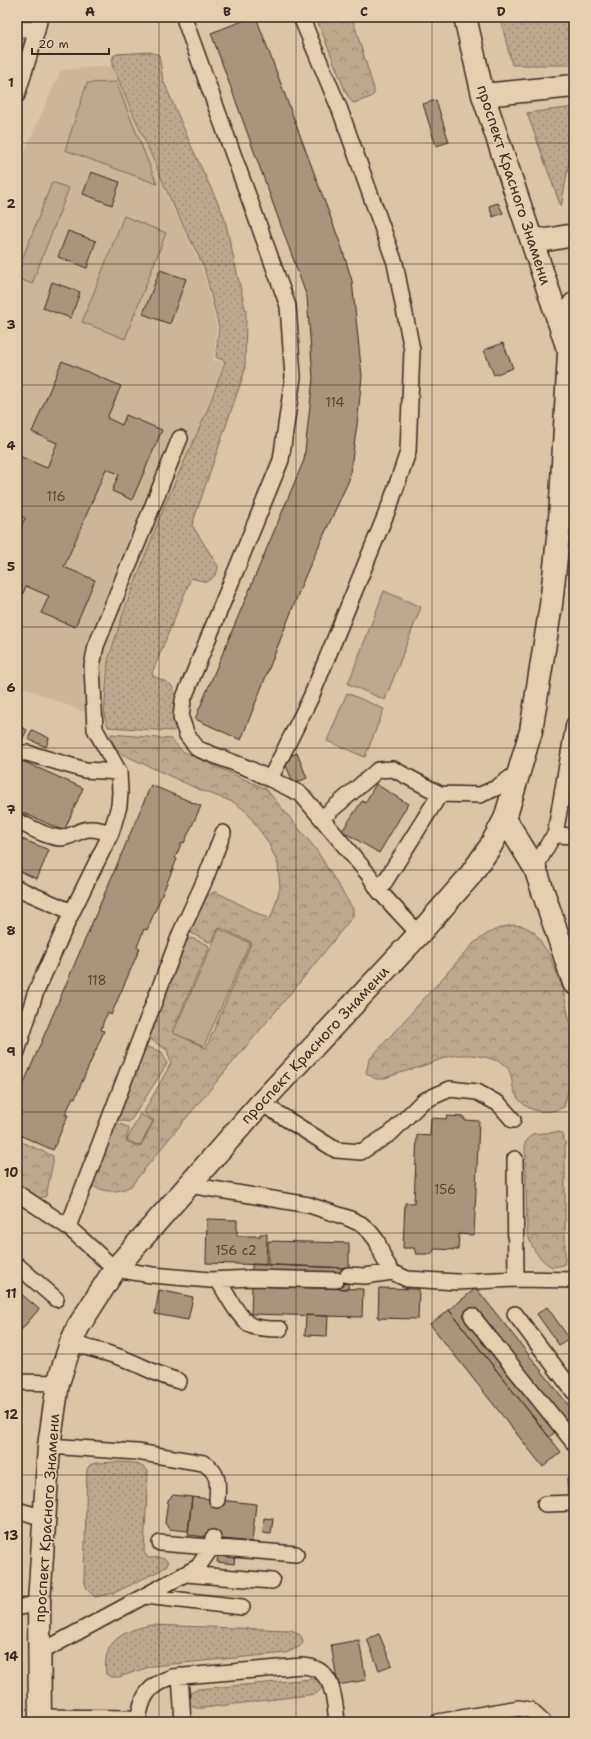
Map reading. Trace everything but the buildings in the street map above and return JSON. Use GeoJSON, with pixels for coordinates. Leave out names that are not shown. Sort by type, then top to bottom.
{"type":"FeatureCollection","features":[{"type":"Feature","properties":{"kind":"main road","name":"проспект Красного Знамени"},"geometry":{"type":"LineString","coordinates":[[465,17],[484,95],[569,353]]}},
{"type":"Feature","properties":{"kind":"main road"},"geometry":{"type":"LineString","coordinates":[[484,95],[574,86]]}},
{"type":"Feature","properties":{"kind":"main road"},"geometry":{"type":"LineString","coordinates":[[532,238],[546,240],[574,236]]}},
{"type":"Feature","properties":{"kind":"main road","name":"проспект Красного Знамени"},"geometry":{"type":"LineString","coordinates":[[40,1720],[39,1603],[49,1446],[58,1383],[71,1343],[78,1327],[115,1269],[188,1184],[261,1103],[420,934],[470,877],[490,847],[505,819],[532,731],[551,605],[560,519],[569,353],[574,304]]}},
{"type":"Feature","properties":{"kind":"main road"},"geometry":{"type":"LineString","coordinates":[[505,819],[535,868],[573,974]]}},
{"type":"Feature","properties":{"kind":"lane"},"geometry":{"type":"LineString","coordinates":[[186,17],[185,21],[288,306],[293,377],[281,460],[182,700],[181,718],[187,735],[198,749],[255,771],[301,794],[369,875],[379,891],[420,934]]}},
{"type":"Feature","properties":{"kind":"lane"},"geometry":{"type":"LineString","coordinates":[[270,779],[311,697],[391,502],[408,452],[412,350],[395,263],[340,110],[301,17]]}},
{"type":"Feature","properties":{"kind":"lane"},"geometry":{"type":"LineString","coordinates":[[17,30],[38,24]]}},
{"type":"Feature","properties":{"kind":"lane"},"geometry":{"type":"LineString","coordinates":[[17,95],[38,24]]}},
{"type":"Feature","properties":{"kind":"lane"},"geometry":{"type":"LineString","coordinates":[[17,1052],[35,994],[72,912],[111,833],[119,806],[119,772],[95,729],[92,666],[96,646],[180,438]]}},
{"type":"Feature","properties":{"kind":"lane"},"geometry":{"type":"LineString","coordinates":[[535,868],[555,835],[574,724]]}},
{"type":"Feature","properties":{"kind":"lane"},"geometry":{"type":"LineString","coordinates":[[17,753],[27,753],[85,770],[119,772]]}},
{"type":"Feature","properties":{"kind":"lane"},"geometry":{"type":"LineString","coordinates":[[322,818],[378,770],[385,768],[393,769],[440,794],[480,795],[496,788],[520,771]]}},
{"type":"Feature","properties":{"kind":"lane"},"geometry":{"type":"LineString","coordinates":[[379,891],[440,794]]}},
{"type":"Feature","properties":{"kind":"lane"},"geometry":{"type":"LineString","coordinates":[[17,821],[59,838],[64,838],[85,829],[111,833]]}},
{"type":"Feature","properties":{"kind":"lane"},"geometry":{"type":"LineString","coordinates":[[68,1227],[181,932],[204,882],[223,833]]}},
{"type":"Feature","properties":{"kind":"lane"},"geometry":{"type":"LineString","coordinates":[[555,835],[574,836]]}},
{"type":"Feature","properties":{"kind":"lane"},"geometry":{"type":"LineString","coordinates":[[17,888],[72,912]]}},
{"type":"Feature","properties":{"kind":"lane"},"geometry":{"type":"LineString","coordinates":[[261,1103],[336,1150],[361,1152],[391,1133],[423,1101],[450,1089],[477,1092],[499,1104],[513,1120]]}},
{"type":"Feature","properties":{"kind":"lane"},"geometry":{"type":"LineString","coordinates":[[515,1159],[516,1279]]}},
{"type":"Feature","properties":{"kind":"lane"},"geometry":{"type":"LineString","coordinates":[[188,1184],[309,1205],[348,1218],[361,1224],[370,1232],[377,1241],[384,1259],[392,1272],[407,1279],[457,1282],[516,1279],[574,1280]]}},
{"type":"Feature","properties":{"kind":"lane"},"geometry":{"type":"LineString","coordinates":[[17,1193],[68,1227],[115,1269],[152,1275],[218,1280],[252,1278],[342,1278],[392,1272]]}},
{"type":"Feature","properties":{"kind":"lane"},"geometry":{"type":"LineString","coordinates":[[17,1265],[56,1299]]}},
{"type":"Feature","properties":{"kind":"lane"},"geometry":{"type":"LineString","coordinates":[[218,1280],[242,1318],[250,1325],[263,1328],[280,1329]]}},
{"type":"Feature","properties":{"kind":"lane"},"geometry":{"type":"LineString","coordinates":[[515,1314],[574,1392]]}},
{"type":"Feature","properties":{"kind":"lane"},"geometry":{"type":"LineString","coordinates":[[472,1316],[574,1443]]}},
{"type":"Feature","properties":{"kind":"lane"},"geometry":{"type":"LineString","coordinates":[[71,1343],[121,1358],[167,1378],[179,1381]]}},
{"type":"Feature","properties":{"kind":"lane"},"geometry":{"type":"LineString","coordinates":[[17,1382],[58,1383]]}},
{"type":"Feature","properties":{"kind":"lane"},"geometry":{"type":"LineString","coordinates":[[49,1446],[137,1452],[203,1463],[215,1474],[218,1483],[217,1500]]}},
{"type":"Feature","properties":{"kind":"lane"},"geometry":{"type":"LineString","coordinates":[[545,1504],[574,1503]]}},
{"type":"Feature","properties":{"kind":"lane"},"geometry":{"type":"LineString","coordinates":[[17,1510],[44,1518]]}},
{"type":"Feature","properties":{"kind":"lane"},"geometry":{"type":"LineString","coordinates":[[160,1543],[212,1543],[296,1554]]}},
{"type":"Feature","properties":{"kind":"lane"},"geometry":{"type":"LineString","coordinates":[[39,1653],[192,1571],[212,1543]]}},
{"type":"Feature","properties":{"kind":"lane"},"geometry":{"type":"LineString","coordinates":[[192,1571],[272,1581]]}},
{"type":"Feature","properties":{"kind":"lane"},"geometry":{"type":"LineString","coordinates":[[145,1596],[242,1607]]}},
{"type":"Feature","properties":{"kind":"lane"},"geometry":{"type":"LineString","coordinates":[[17,1608],[39,1603]]}},
{"type":"Feature","properties":{"kind":"lane"},"geometry":{"type":"LineString","coordinates":[[138,1722],[141,1702],[148,1691],[164,1680],[180,1676],[311,1666],[318,1669],[326,1676],[332,1687],[337,1722]]}},
{"type":"Feature","properties":{"kind":"lane"},"geometry":{"type":"LineString","coordinates":[[180,1676],[183,1722]]}},
{"type":"Feature","properties":{"kind":"lane"},"geometry":{"type":"LineString","coordinates":[[335,1703],[350,1722]]}},
{"type":"Feature","properties":{"kind":"lane"},"geometry":{"type":"LineString","coordinates":[[438,1722],[519,1708],[530,1710],[543,1722]]}},
{"type":"Feature","properties":{"kind":"lane"},"geometry":{"type":"LineString","coordinates":[[40,1720],[129,1718],[135,1722]]}},
{"type":"Feature","properties":{"kind":"shaded area"},"geometry":{"type":"Polygon","coordinates":[[[112,66],[169,201],[202,267],[217,327],[213,361],[224,361],[206,411],[164,504],[124,607],[107,659],[102,715],[94,716],[17,685],[17,169],[61,70],[112,66]]]}},
{"type":"Feature","properties":{"kind":"green space"},"geometry":{"type":"Polygon","coordinates":[[[316,17],[352,17],[374,89],[374,94],[371,97],[354,103],[352,102],[346,93],[316,17]]]}},
{"type":"Feature","properties":{"kind":"green space"},"geometry":{"type":"Polygon","coordinates":[[[500,17],[574,17],[574,65],[512,65],[500,17]]]}},
{"type":"Feature","properties":{"kind":"green space"},"geometry":{"type":"Polygon","coordinates":[[[20,35],[28,36],[17,72],[17,37],[20,35]]]}},
{"type":"Feature","properties":{"kind":"green space"},"geometry":{"type":"Polygon","coordinates":[[[150,52],[159,55],[163,80],[193,150],[224,216],[246,312],[245,370],[192,525],[218,566],[217,571],[216,574],[207,582],[191,578],[152,673],[153,676],[171,685],[175,694],[177,713],[176,726],[175,730],[172,731],[108,727],[104,715],[108,660],[125,608],[165,504],[207,411],[225,362],[216,356],[219,327],[204,267],[171,201],[112,65],[113,56],[117,54],[150,52]]]}},
{"type":"Feature","properties":{"kind":"green space"},"geometry":{"type":"Polygon","coordinates":[[[116,82],[157,184],[65,150],[87,83],[116,82]]]}},
{"type":"Feature","properties":{"kind":"green space"},"geometry":{"type":"Polygon","coordinates":[[[574,107],[574,135],[561,207],[527,113],[574,107]]]}},
{"type":"Feature","properties":{"kind":"green space"},"geometry":{"type":"Polygon","coordinates":[[[52,182],[69,188],[32,284],[17,278],[17,273],[52,182]]]}},
{"type":"Feature","properties":{"kind":"green space"},"geometry":{"type":"Polygon","coordinates":[[[124,216],[166,233],[125,339],[82,322],[124,216]]]}},
{"type":"Feature","properties":{"kind":"green space"},"geometry":{"type":"Polygon","coordinates":[[[384,591],[421,607],[385,700],[348,684],[384,591]]]}},
{"type":"Feature","properties":{"kind":"green space"},"geometry":{"type":"Polygon","coordinates":[[[347,693],[384,709],[365,757],[327,741],[347,693]]]}},
{"type":"Feature","properties":{"kind":"green space"},"geometry":{"type":"Polygon","coordinates":[[[111,734],[171,739],[182,751],[266,789],[315,848],[353,909],[353,916],[131,1186],[126,1189],[106,1191],[90,1185],[114,1122],[128,1127],[129,1129],[126,1141],[140,1147],[154,1121],[144,1112],[171,1063],[167,1050],[150,1039],[148,1036],[186,941],[191,938],[208,945],[209,948],[172,1032],[206,1048],[251,944],[251,942],[221,928],[218,929],[213,940],[209,942],[191,933],[195,916],[203,902],[212,893],[216,892],[269,919],[272,915],[280,888],[278,864],[268,842],[246,811],[233,802],[198,789],[120,753],[111,740],[111,734]]]}},
{"type":"Feature","properties":{"kind":"green space"},"geometry":{"type":"Polygon","coordinates":[[[513,925],[523,926],[534,932],[549,954],[563,989],[571,1029],[570,1084],[564,1107],[557,1110],[543,1112],[530,1108],[519,1099],[515,1093],[510,1073],[506,1066],[502,1063],[477,1056],[457,1055],[448,1057],[382,1079],[376,1079],[366,1073],[369,1060],[474,943],[492,931],[513,925]]]}},
{"type":"Feature","properties":{"kind":"green space"},"geometry":{"type":"Polygon","coordinates":[[[219,929],[250,943],[204,1046],[173,1033],[219,929]]]}},
{"type":"Feature","properties":{"kind":"green space"},"geometry":{"type":"Polygon","coordinates":[[[145,1046],[162,1052],[167,1064],[131,1120],[128,1122],[116,1119],[145,1046]]]}},
{"type":"Feature","properties":{"kind":"green space"},"geometry":{"type":"Polygon","coordinates":[[[140,1114],[153,1121],[140,1146],[127,1140],[140,1114]]]}},
{"type":"Feature","properties":{"kind":"green space"},"geometry":{"type":"Polygon","coordinates":[[[558,1132],[563,1134],[565,1143],[565,1260],[564,1265],[552,1267],[547,1264],[536,1252],[527,1232],[525,1143],[532,1134],[558,1132]]]}},
{"type":"Feature","properties":{"kind":"green space"},"geometry":{"type":"Polygon","coordinates":[[[17,1140],[53,1156],[46,1196],[39,1199],[17,1186],[17,1140]]]}},
{"type":"Feature","properties":{"kind":"green space"},"geometry":{"type":"Polygon","coordinates":[[[123,1462],[137,1464],[148,1471],[144,1552],[148,1558],[161,1558],[168,1562],[167,1566],[161,1570],[114,1593],[95,1597],[87,1589],[84,1580],[87,1469],[90,1465],[95,1463],[123,1462]]]}},
{"type":"Feature","properties":{"kind":"green space"},"geometry":{"type":"Polygon","coordinates":[[[151,1625],[291,1630],[301,1636],[303,1643],[299,1647],[286,1653],[152,1666],[119,1677],[111,1677],[106,1674],[107,1653],[116,1639],[132,1630],[151,1625]]]}},
{"type":"Feature","properties":{"kind":"green space"},"geometry":{"type":"Polygon","coordinates":[[[318,1679],[321,1683],[322,1688],[316,1694],[203,1708],[196,1708],[189,1705],[187,1699],[189,1694],[198,1689],[318,1679]]]}}]}
